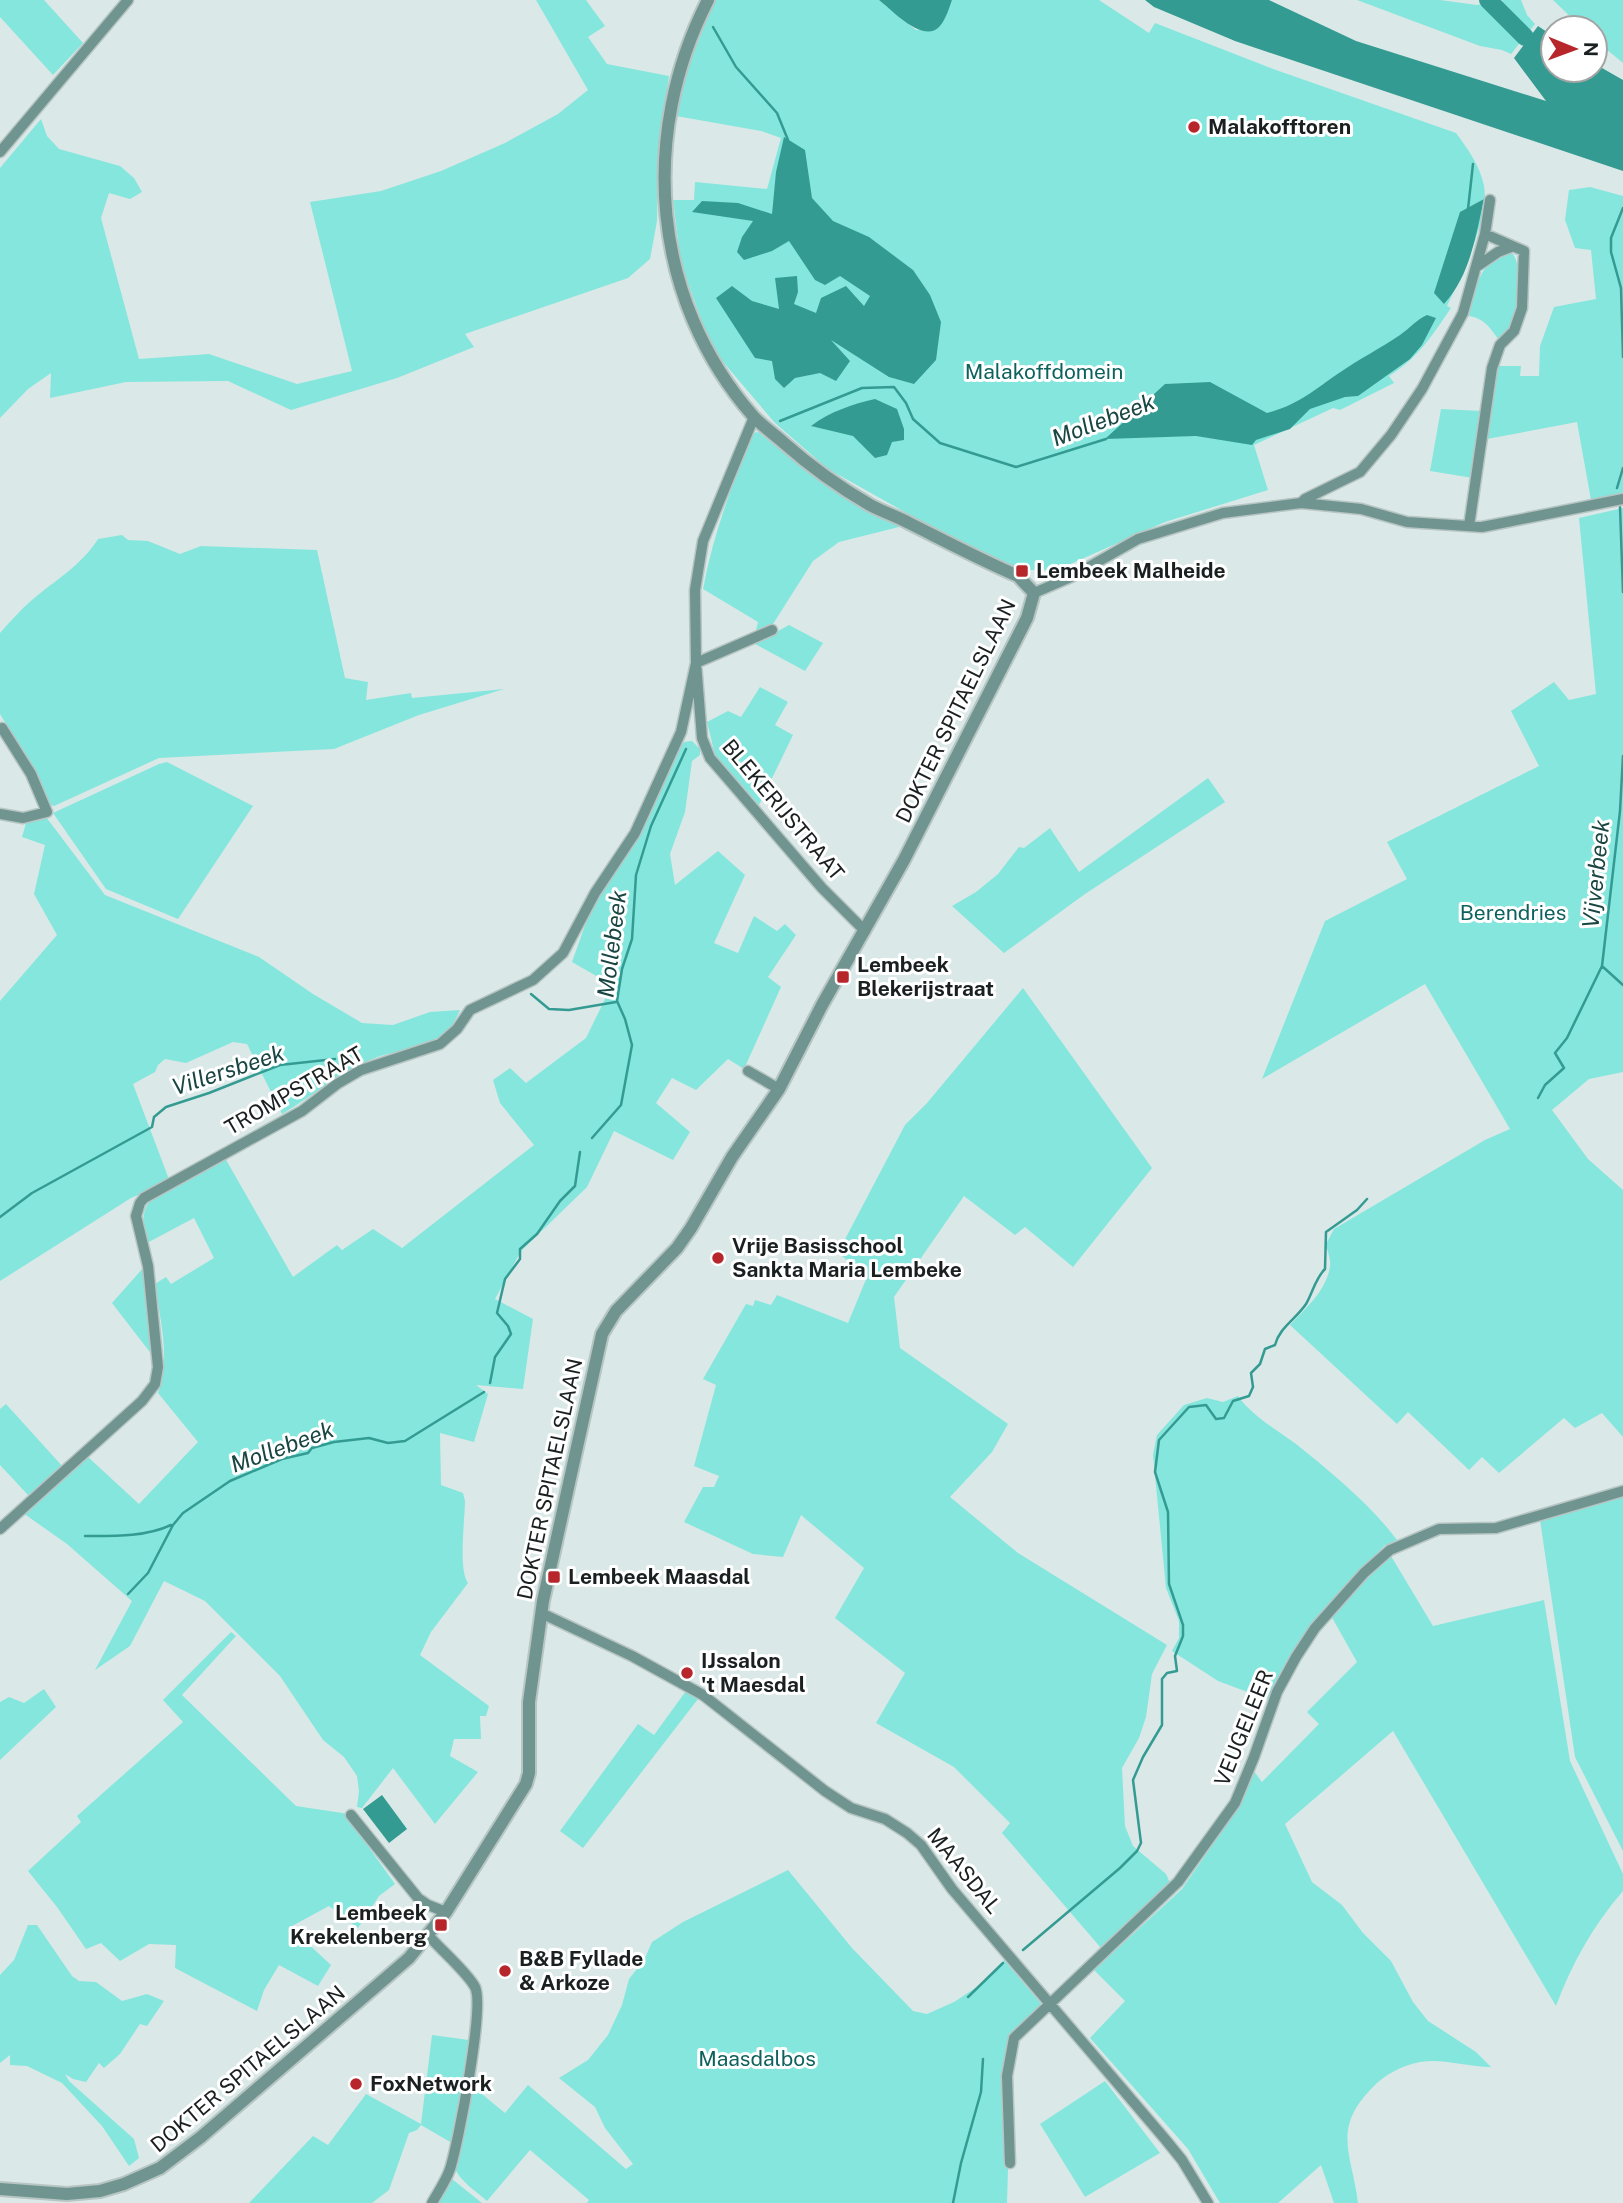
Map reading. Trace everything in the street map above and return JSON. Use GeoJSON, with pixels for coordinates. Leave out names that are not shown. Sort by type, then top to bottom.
{"type":"FeatureCollection","features":[{"type":"Feature","properties":{"kind":"street"},"geometry":{"type":"LineString","coordinates":[[0,152],[128,0]]}},
{"type":"Feature","properties":{"kind":"street","name":"DOKTER SPITAELSLAAN"},"geometry":{"type":"LineString","coordinates":[[0,2189],[67,2194],[100,2191],[160,2168],[201,2137],[409,1958],[446,1912],[526,1784],[529,1773],[529,1702],[541,1613],[565,1493],[587,1408],[602,1334],[616,1311],[677,1248],[732,1157],[779,1089],[990,694],[1030,608],[1034,593],[1018,576],[872,506],[831,481],[754,417],[712,356],[690,312],[674,260],[663,187],[663,156],[672,97],[696,24],[708,0]]}},
{"type":"Feature","properties":{"kind":"street"},"geometry":{"type":"LineString","coordinates":[[1301,503],[1316,493],[1356,475],[1391,435],[1422,389],[1463,313],[1485,234],[1490,200]]}},
{"type":"Feature","properties":{"kind":"street"},"geometry":{"type":"LineString","coordinates":[[1469,526],[1492,368],[1500,345],[1514,331],[1522,308],[1524,251],[1485,234]]}},
{"type":"Feature","properties":{"kind":"street"},"geometry":{"type":"LineString","coordinates":[[1476,267],[1498,252],[1511,247]]}},
{"type":"Feature","properties":{"kind":"street","name":"BLEKERIJSTRAAT"},"geometry":{"type":"LineString","coordinates":[[754,417],[703,541],[695,590],[696,663],[702,738],[710,758],[822,888],[865,931]]}},
{"type":"Feature","properties":{"kind":"street"},"geometry":{"type":"LineString","coordinates":[[1034,593],[1071,577],[1138,539],[1223,513],[1301,503],[1361,509],[1408,522],[1488,526],[1623,499]]}},
{"type":"Feature","properties":{"kind":"street"},"geometry":{"type":"LineString","coordinates":[[696,663],[772,630]]}},
{"type":"Feature","properties":{"kind":"street","name":"TROMPSTRAAT"},"geometry":{"type":"LineString","coordinates":[[0,1529],[142,1401],[155,1384],[158,1367],[148,1266],[136,1216],[144,1198],[302,1111],[337,1084],[361,1070],[440,1044],[457,1029],[470,1010],[533,980],[563,953],[595,893],[635,833],[681,732],[696,663]]}},
{"type":"Feature","properties":{"kind":"street"},"geometry":{"type":"LineString","coordinates":[[0,814],[23,818],[47,812],[31,774],[2,728]]}},
{"type":"Feature","properties":{"kind":"street"},"geometry":{"type":"LineString","coordinates":[[681,732],[692,731],[702,738]]}},
{"type":"Feature","properties":{"kind":"street"},"geometry":{"type":"LineString","coordinates":[[748,1071],[779,1089]]}},
{"type":"Feature","properties":{"kind":"street","name":"VEUGELEER"},"geometry":{"type":"LineString","coordinates":[[1010,2163],[1007,2097],[1009,2056],[1014,2038],[1178,1882],[1235,1804],[1255,1757],[1277,1692],[1296,1657],[1315,1628],[1364,1573],[1390,1550],[1439,1529],[1496,1528],[1623,1491]]}},
{"type":"Feature","properties":{"kind":"street","name":"MAASDAL"},"geometry":{"type":"LineString","coordinates":[[541,1613],[632,1656],[703,1695],[825,1791],[850,1808],[885,1819],[921,1845],[952,1889],[1174,2150],[1208,2203]]}},
{"type":"Feature","properties":{"kind":"street"},"geometry":{"type":"LineString","coordinates":[[351,1815],[418,1898],[446,1912]]}},
{"type":"Feature","properties":{"kind":"street"},"geometry":{"type":"LineString","coordinates":[[428,1935],[474,1986],[477,2000],[465,2106],[449,2172],[432,2203]]}},
{"type":"Feature","properties":{"kind":"green space"},"geometry":{"type":"Polygon","coordinates":[[[0,0],[44,0],[83,43],[53,75],[0,17],[0,0]]]}},
{"type":"Feature","properties":{"kind":"green space"},"geometry":{"type":"Polygon","coordinates":[[[536,0],[586,0],[605,26],[588,37],[607,64],[669,76],[658,154],[657,221],[650,259],[628,278],[465,334],[474,347],[397,378],[291,410],[228,381],[126,382],[50,398],[51,373],[28,389],[0,418],[0,168],[41,119],[47,136],[59,149],[120,166],[134,178],[142,192],[130,199],[109,193],[101,218],[139,359],[209,354],[297,384],[352,371],[310,202],[381,191],[441,171],[505,143],[558,114],[588,90],[536,0]]]}},
{"type":"Feature","properties":{"kind":"green space","name":"Malakoffdomein"},"geometry":{"type":"Polygon","coordinates":[[[715,0],[879,0],[916,30],[941,25],[952,0],[1099,0],[1149,33],[1155,23],[1276,70],[1456,133],[1480,172],[1485,199],[1473,247],[1447,306],[1451,308],[1417,354],[1389,376],[1394,383],[1340,410],[1333,408],[1254,445],[1268,490],[1165,522],[1057,570],[1018,570],[928,525],[828,469],[775,423],[712,349],[681,264],[673,200],[694,200],[695,182],[767,189],[781,138],[761,131],[676,116],[684,76],[715,0]]]}},
{"type":"Feature","properties":{"kind":"green space"},"geometry":{"type":"Polygon","coordinates":[[[1357,0],[1440,0],[1477,5],[1521,0],[1527,15],[1535,24],[1511,54],[1480,46],[1357,0]]]}},
{"type":"Feature","properties":{"kind":"green space"},"geometry":{"type":"Polygon","coordinates":[[[1553,0],[1623,0],[1623,63],[1609,52],[1609,14],[1568,14],[1553,0]]]}},
{"type":"Feature","properties":{"kind":"green space"},"geometry":{"type":"Polygon","coordinates":[[[1590,187],[1623,196],[1623,493],[1591,500],[1577,422],[1487,439],[1496,366],[1521,366],[1520,376],[1539,376],[1540,346],[1554,307],[1596,299],[1591,250],[1575,248],[1565,220],[1569,190],[1590,187]]]}},
{"type":"Feature","properties":{"kind":"green space"},"geometry":{"type":"Polygon","coordinates":[[[1512,253],[1518,268],[1519,301],[1511,328],[1498,339],[1486,324],[1469,316],[1480,276],[1485,268],[1501,256],[1512,253]]]}},
{"type":"Feature","properties":{"kind":"green space"},"geometry":{"type":"Polygon","coordinates":[[[1441,409],[1482,411],[1473,478],[1430,471],[1441,409]]]}},
{"type":"Feature","properties":{"kind":"green space"},"geometry":{"type":"Polygon","coordinates":[[[758,432],[818,479],[854,502],[903,526],[839,542],[813,561],[773,624],[755,634],[758,622],[703,589],[712,549],[731,491],[753,433],[758,432]]]}},
{"type":"Feature","properties":{"kind":"green space","name":"Berendries"},"geometry":{"type":"Polygon","coordinates":[[[1623,508],[1623,1072],[1589,1079],[1552,1110],[1588,1159],[1623,1190],[1623,1437],[1602,1413],[1575,1428],[1564,1418],[1499,1473],[1482,1457],[1469,1470],[1408,1412],[1397,1424],[1290,1325],[1325,1283],[1330,1263],[1326,1244],[1334,1229],[1485,1140],[1510,1129],[1425,984],[1262,1079],[1325,921],[1407,879],[1387,842],[1539,766],[1511,711],[1554,682],[1569,700],[1596,694],[1579,518],[1623,508]]]}},
{"type":"Feature","properties":{"kind":"green space"},"geometry":{"type":"Polygon","coordinates":[[[122,535],[128,540],[148,541],[180,554],[201,546],[317,550],[345,678],[368,682],[366,700],[411,693],[412,698],[504,689],[419,715],[334,749],[159,758],[54,806],[47,804],[38,777],[0,714],[0,633],[28,604],[76,565],[98,539],[122,535]]]}},
{"type":"Feature","properties":{"kind":"green space"},"geometry":{"type":"Polygon","coordinates":[[[789,625],[823,643],[805,671],[755,644],[789,625]]]}},
{"type":"Feature","properties":{"kind":"green space"},"geometry":{"type":"Polygon","coordinates":[[[760,687],[788,702],[775,725],[793,735],[759,805],[715,755],[707,722],[728,711],[741,717],[760,687]]]}},
{"type":"Feature","properties":{"kind":"green space"},"geometry":{"type":"Polygon","coordinates":[[[692,741],[700,749],[700,755],[692,761],[685,812],[670,854],[675,885],[718,851],[745,875],[714,943],[738,953],[754,916],[777,931],[785,924],[796,935],[768,977],[781,987],[744,1069],[728,1059],[696,1090],[672,1078],[656,1103],[690,1132],[673,1160],[614,1131],[587,1187],[521,1251],[495,1299],[533,1319],[523,1389],[476,1385],[488,1394],[474,1442],[440,1433],[441,1485],[463,1493],[465,1501],[463,1567],[468,1583],[431,1632],[420,1655],[489,1706],[486,1716],[480,1716],[481,1739],[454,1739],[450,1756],[478,1772],[435,1824],[393,1768],[362,1808],[357,1807],[357,1776],[344,1757],[323,1740],[280,1676],[205,1601],[164,1581],[130,1646],[95,1670],[132,1601],[67,1544],[23,1513],[88,1457],[139,1504],[198,1442],[158,1393],[164,1353],[155,1284],[166,1277],[171,1284],[214,1258],[194,1218],[147,1243],[144,1217],[149,1202],[225,1158],[293,1277],[337,1245],[342,1250],[373,1229],[402,1248],[534,1145],[500,1103],[493,1080],[510,1068],[526,1083],[586,1038],[612,985],[572,962],[589,914],[602,888],[633,847],[676,753],[684,742],[692,741]]]}},
{"type":"Feature","properties":{"kind":"green space"},"geometry":{"type":"Polygon","coordinates":[[[167,762],[253,806],[178,919],[106,889],[53,813],[167,762]]]}},
{"type":"Feature","properties":{"kind":"green space"},"geometry":{"type":"Polygon","coordinates":[[[1208,778],[1225,802],[1085,894],[1004,953],[952,906],[976,892],[998,874],[1019,847],[1024,848],[1050,828],[1079,872],[1208,778]]]}},
{"type":"Feature","properties":{"kind":"green space"},"geometry":{"type":"Polygon","coordinates":[[[46,817],[105,895],[259,957],[362,1023],[393,1025],[430,1012],[460,1010],[442,1037],[363,1063],[282,1114],[247,1044],[233,1042],[186,1063],[165,1059],[155,1072],[133,1084],[170,1182],[131,1198],[0,1281],[0,1001],[57,935],[34,894],[45,845],[22,837],[26,823],[46,817]]]}},
{"type":"Feature","properties":{"kind":"green space"},"geometry":{"type":"Polygon","coordinates":[[[1023,988],[1152,1168],[1073,1267],[1025,1227],[1015,1235],[964,1196],[894,1297],[900,1348],[1008,1424],[992,1452],[950,1497],[1018,1553],[1167,1645],[1152,1674],[1146,1717],[1139,1738],[1122,1768],[1125,1826],[1133,1846],[1166,1874],[1171,1885],[1101,1948],[1002,1833],[1010,1823],[954,1767],[876,1723],[905,1673],[835,1618],[864,1568],[801,1515],[783,1557],[753,1554],[684,1522],[703,1487],[714,1487],[719,1476],[694,1466],[716,1385],[703,1379],[746,1304],[753,1306],[755,1300],[771,1305],[777,1295],[848,1323],[867,1277],[842,1256],[842,1245],[905,1125],[927,1103],[1023,988]]]}},
{"type":"Feature","properties":{"kind":"green space"},"geometry":{"type":"Polygon","coordinates":[[[144,1267],[156,1360],[112,1303],[144,1267]]]}},
{"type":"Feature","properties":{"kind":"green space"},"geometry":{"type":"Polygon","coordinates":[[[1238,1396],[1257,1416],[1350,1489],[1397,1540],[1384,1546],[1320,1618],[1291,1657],[1269,1700],[1218,1681],[1172,1651],[1179,1638],[1179,1621],[1166,1588],[1153,1455],[1157,1435],[1184,1405],[1207,1398],[1223,1402],[1238,1396]]]}},
{"type":"Feature","properties":{"kind":"green space"},"geometry":{"type":"Polygon","coordinates":[[[6,1404],[63,1467],[29,1496],[0,1465],[0,1409],[6,1404]]]}},
{"type":"Feature","properties":{"kind":"green space"},"geometry":{"type":"Polygon","coordinates":[[[1623,1495],[1623,1851],[1575,1757],[1540,1520],[1623,1495]]]}},
{"type":"Feature","properties":{"kind":"green space"},"geometry":{"type":"Polygon","coordinates":[[[1391,1556],[1433,1626],[1544,1600],[1570,1761],[1623,1874],[1623,1891],[1584,1945],[1556,2006],[1393,1731],[1285,1824],[1312,1882],[1342,1905],[1363,1933],[1391,1961],[1413,2002],[1428,2021],[1476,2052],[1491,2067],[1437,2061],[1420,2062],[1394,2071],[1373,2087],[1360,2102],[1348,2129],[1349,2155],[1358,2203],[1334,2203],[1321,2165],[1278,2203],[1220,2203],[1188,2149],[1090,2038],[1125,2001],[1094,1970],[1182,1889],[1238,1808],[1253,1770],[1262,1782],[1319,1724],[1307,1712],[1357,1662],[1330,1614],[1391,1556]]]}},
{"type":"Feature","properties":{"kind":"green space"},"geometry":{"type":"Polygon","coordinates":[[[231,1632],[236,1636],[182,1695],[296,1806],[349,1814],[355,1828],[395,1884],[379,1896],[358,1928],[329,1906],[290,1927],[331,1965],[318,1986],[279,1965],[264,1990],[257,2011],[175,1968],[176,1945],[149,1944],[120,1961],[101,1943],[86,1949],[28,1871],[81,1822],[77,1816],[183,1722],[163,1700],[231,1632]]]}},
{"type":"Feature","properties":{"kind":"green space"},"geometry":{"type":"Polygon","coordinates":[[[44,1689],[56,1707],[0,1760],[0,1702],[9,1697],[24,1703],[44,1689]]]}},
{"type":"Feature","properties":{"kind":"green space"},"geometry":{"type":"Polygon","coordinates":[[[686,1691],[698,1699],[583,1848],[560,1831],[638,1724],[654,1735],[686,1691]]]}},
{"type":"Feature","properties":{"kind":"green space","name":"Maasdalbos"},"geometry":{"type":"Polygon","coordinates":[[[788,1870],[852,1948],[913,2011],[927,2014],[954,2002],[980,1985],[1004,1960],[1043,2006],[1012,2035],[1007,2203],[587,2203],[589,2200],[530,2150],[487,2201],[463,2181],[454,2166],[472,2086],[505,2113],[528,2085],[626,2169],[633,2164],[605,2128],[595,2107],[559,2078],[588,2060],[608,2035],[622,2005],[629,1979],[644,1960],[652,1942],[683,1922],[788,1870]]]}},
{"type":"Feature","properties":{"kind":"green space"},"geometry":{"type":"Polygon","coordinates":[[[28,1925],[37,1925],[72,1976],[79,1981],[96,1982],[122,2001],[147,1994],[164,2001],[147,2026],[140,2024],[120,2054],[104,2068],[99,2063],[86,2082],[65,2074],[69,2081],[134,2139],[139,2158],[129,2166],[102,2126],[62,2083],[27,2066],[10,2065],[10,2055],[0,2063],[0,1975],[14,1960],[28,1925]]]}},
{"type":"Feature","properties":{"kind":"green space"},"geometry":{"type":"Polygon","coordinates":[[[432,2035],[469,2040],[466,2088],[452,2143],[421,2125],[409,2133],[389,2190],[372,2203],[249,2203],[313,2136],[328,2145],[366,2094],[421,2124],[432,2035]]]}},
{"type":"Feature","properties":{"kind":"green space"},"geometry":{"type":"Polygon","coordinates":[[[1105,2081],[1160,2153],[1085,2197],[1040,2124],[1105,2081]]]}},
{"type":"Feature","properties":{"kind":"green space"},"geometry":{"type":"Polygon","coordinates":[[[452,2179],[482,2203],[436,2203],[452,2179]]]}},
{"type":"Feature","properties":{"kind":"shaded area"},"geometry":{"type":"Polygon","coordinates":[[[879,0],[952,0],[940,26],[933,31],[926,31],[908,24],[879,0]]]}},
{"type":"Feature","properties":{"kind":"shaded area"},"geometry":{"type":"Polygon","coordinates":[[[1145,0],[1269,0],[1356,41],[1546,101],[1514,58],[1538,26],[1539,84],[1609,84],[1609,72],[1623,80],[1623,171],[1235,41],[1154,7],[1145,0]]]}},
{"type":"Feature","properties":{"kind":"shaded area"},"geometry":{"type":"Polygon","coordinates":[[[784,137],[805,150],[812,198],[833,221],[869,237],[913,270],[930,295],[941,322],[936,360],[914,384],[889,377],[831,340],[850,361],[836,381],[820,373],[795,378],[784,388],[775,379],[772,361],[755,358],[716,298],[732,286],[752,301],[779,309],[775,278],[797,276],[798,292],[794,304],[816,313],[821,298],[846,286],[864,306],[870,296],[840,276],[825,285],[815,280],[789,241],[772,251],[744,260],[737,252],[742,237],[753,221],[692,212],[702,201],[738,203],[772,214],[776,172],[784,137]]]}},
{"type":"Feature","properties":{"kind":"shaded area"},"geometry":{"type":"Polygon","coordinates":[[[1484,199],[1466,268],[1444,304],[1434,293],[1460,212],[1484,199]]]}},
{"type":"Feature","properties":{"kind":"shaded area"},"geometry":{"type":"Polygon","coordinates":[[[1427,315],[1436,318],[1422,345],[1410,359],[1358,396],[1345,397],[1310,409],[1290,429],[1256,440],[1252,445],[1196,436],[1105,439],[1165,384],[1210,382],[1267,413],[1278,410],[1305,396],[1427,315]]]}},
{"type":"Feature","properties":{"kind":"shaded area"},"geometry":{"type":"Polygon","coordinates":[[[875,399],[897,409],[904,429],[904,440],[892,442],[887,455],[875,458],[853,436],[811,426],[842,409],[875,399]]]}},
{"type":"Feature","properties":{"kind":"shaded area"},"geometry":{"type":"Polygon","coordinates":[[[382,1795],[407,1829],[389,1843],[363,1809],[382,1795]]]}},
{"type":"Feature","properties":{"kind":"waterway"},"geometry":{"type":"LineString","coordinates":[[1488,0],[1525,37]]}},
{"type":"Feature","properties":{"kind":"waterway"},"geometry":{"type":"LineString","coordinates":[[713,27],[736,67],[777,113],[788,140]]}},
{"type":"Feature","properties":{"kind":"waterway","name":"Mollebeek"},"geometry":{"type":"LineString","coordinates":[[1468,209],[1473,164]]}},
{"type":"Feature","properties":{"kind":"waterway","name":"Vijverbeek"},"geometry":{"type":"LineString","coordinates":[[1623,208],[1611,238],[1611,252],[1621,288],[1623,357]]}},
{"type":"Feature","properties":{"kind":"waterway","name":"Mollebeek"},"geometry":{"type":"LineString","coordinates":[[780,421],[862,388],[894,387],[906,403],[913,419],[940,443],[1016,467],[1106,439]]}},
{"type":"Feature","properties":{"kind":"waterway","name":"Vijverbeek"},"geometry":{"type":"LineString","coordinates":[[1617,488],[1623,468]]}},
{"type":"Feature","properties":{"kind":"waterway","name":"Vijverbeek"},"geometry":{"type":"LineString","coordinates":[[1620,507],[1623,592]]}},
{"type":"Feature","properties":{"kind":"waterway","name":"Mollebeek"},"geometry":{"type":"LineString","coordinates":[[592,1138],[621,1105],[632,1045],[617,1001],[622,969],[632,939],[636,875],[651,826],[686,749]]}},
{"type":"Feature","properties":{"kind":"waterway","name":"Vijverbeek"},"geometry":{"type":"LineString","coordinates":[[1623,756],[1620,811],[1602,966],[1623,985]]}},
{"type":"Feature","properties":{"kind":"waterway"},"geometry":{"type":"LineString","coordinates":[[1538,1098],[1545,1085],[1564,1068],[1555,1053],[1567,1038],[1602,966]]}},
{"type":"Feature","properties":{"kind":"waterway","name":"Villersbeek"},"geometry":{"type":"LineString","coordinates":[[531,994],[549,1009],[569,1010],[616,1002]]}},
{"type":"Feature","properties":{"kind":"waterway","name":"Villersbeek"},"geometry":{"type":"LineString","coordinates":[[0,1217],[32,1193],[152,1127],[154,1117],[166,1107],[280,1065],[335,1059]]}},
{"type":"Feature","properties":{"kind":"waterway","name":"Villersbeek"},"geometry":{"type":"LineString","coordinates":[[346,1059],[355,1062]]}},
{"type":"Feature","properties":{"kind":"waterway","name":"Mollebeek"},"geometry":{"type":"LineString","coordinates":[[490,1383],[495,1357],[511,1334],[497,1313],[505,1279],[520,1259],[520,1249],[537,1234],[560,1201],[575,1186],[580,1152]]}},
{"type":"Feature","properties":{"kind":"waterway"},"geometry":{"type":"LineString","coordinates":[[1023,1950],[1120,1868],[1141,1843],[1133,1780],[1162,1725],[1162,1679],[1167,1673],[1177,1671],[1175,1656],[1183,1636],[1183,1625],[1169,1584],[1168,1512],[1155,1472],[1159,1440],[1189,1407],[1206,1405],[1216,1419],[1224,1418],[1233,1401],[1249,1396],[1253,1387],[1251,1373],[1260,1364],[1265,1349],[1275,1345],[1280,1334],[1306,1304],[1316,1281],[1325,1269],[1326,1232],[1357,1210],[1367,1199]]}},
{"type":"Feature","properties":{"kind":"waterway","name":"Mollebeek"},"geometry":{"type":"LineString","coordinates":[[128,1594],[148,1573],[173,1525],[183,1513],[230,1481],[282,1459],[308,1453],[312,1448],[334,1442],[369,1438],[388,1443],[405,1441],[484,1392]]}},
{"type":"Feature","properties":{"kind":"waterway"},"geometry":{"type":"LineString","coordinates":[[85,1536],[140,1534],[171,1525]]}},
{"type":"Feature","properties":{"kind":"waterway"},"geometry":{"type":"LineString","coordinates":[[968,1997],[1003,1963]]}},
{"type":"Feature","properties":{"kind":"waterway"},"geometry":{"type":"LineString","coordinates":[[953,2203],[981,2092],[983,2059]]}},
{"type":"Feature","properties":{"kind":"place","name":"Malakofftoren"},"geometry":{"type":"Point","coordinates":[1194,127]}},
{"type":"Feature","properties":{"kind":"place","name":"Lembeek Malheide"},"geometry":{"type":"Point","coordinates":[1022,571]}},
{"type":"Feature","properties":{"kind":"place","name":"Lembeek Blekerijstraat"},"geometry":{"type":"Point","coordinates":[843,977]}},
{"type":"Feature","properties":{"kind":"place","name":"Vrije Basisschool Sankta Maria Lembeke"},"geometry":{"type":"Point","coordinates":[718,1258]}},
{"type":"Feature","properties":{"kind":"place","name":"Lembeek Maasdal"},"geometry":{"type":"Point","coordinates":[554,1577]}},
{"type":"Feature","properties":{"kind":"place","name":"IJssalon 't Maesdal"},"geometry":{"type":"Point","coordinates":[687,1673]}},
{"type":"Feature","properties":{"kind":"place","name":"Lembeek Krekelenberg"},"geometry":{"type":"Point","coordinates":[441,1925]}},
{"type":"Feature","properties":{"kind":"place","name":"B&B Fyllade & Arkoze"},"geometry":{"type":"Point","coordinates":[505,1971]}},
{"type":"Feature","properties":{"kind":"place","name":"FoxNetwork"},"geometry":{"type":"Point","coordinates":[356,2084]}}]}
